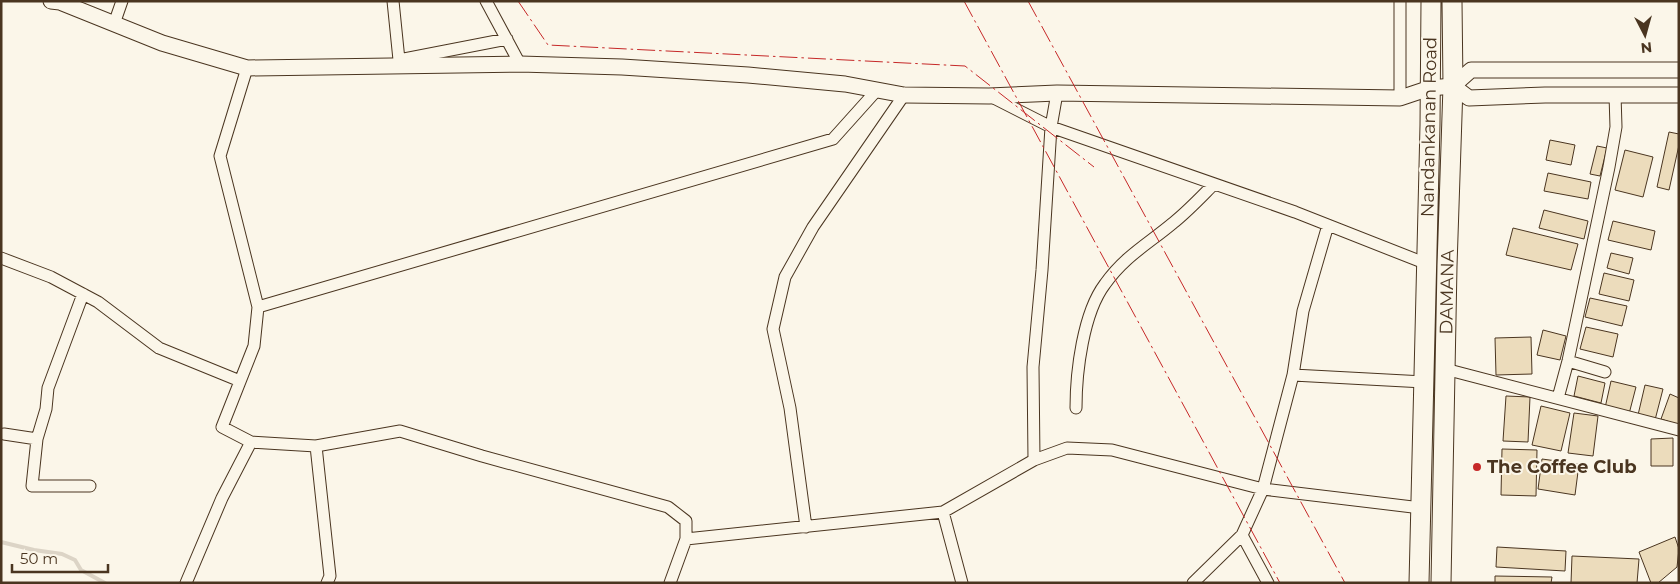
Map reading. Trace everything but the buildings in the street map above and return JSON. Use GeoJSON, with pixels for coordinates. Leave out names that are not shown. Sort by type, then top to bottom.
{"type":"FeatureCollection","features":[{"type":"Feature","properties":{"kind":"main road","name":"Nandankanan Road"},"geometry":{"type":"LineString","coordinates":[[1419,583],[1431,1]]}},
{"type":"Feature","properties":{"kind":"main road","name":"DAMANA"},"geometry":{"type":"LineString","coordinates":[[1441,583],[1453,86],[1452,1]]}},
{"type":"Feature","properties":{"kind":"street"},"geometry":{"type":"LineString","coordinates":[[52,1],[60,2],[162,43],[247,68],[520,64],[748,75],[845,84],[904,95],[988,96],[1057,93],[1400,98],[1430,88],[1453,86],[1471,70],[1679,70]]}},
{"type":"Feature","properties":{"kind":"street"},"geometry":{"type":"LineString","coordinates":[[114,24],[122,1]]}},
{"type":"Feature","properties":{"kind":"street"},"geometry":{"type":"LineString","coordinates":[[394,1],[399,60],[507,39]]}},
{"type":"Feature","properties":{"kind":"street"},"geometry":{"type":"LineString","coordinates":[[486,1],[520,64]]}},
{"type":"Feature","properties":{"kind":"street"},"geometry":{"type":"LineString","coordinates":[[1400,1],[1400,98]]}},
{"type":"Feature","properties":{"kind":"street"},"geometry":{"type":"LineString","coordinates":[[247,68],[220,156],[258,307],[254,346],[222,427],[251,442],[316,446],[400,431],[482,456],[668,507],[686,521],[686,539],[670,583]]}},
{"type":"Feature","properties":{"kind":"street"},"geometry":{"type":"LineString","coordinates":[[1453,86],[1469,98],[1679,95]]}},
{"type":"Feature","properties":{"kind":"street"},"geometry":{"type":"LineString","coordinates":[[258,307],[833,139],[877,90]]}},
{"type":"Feature","properties":{"kind":"street"},"geometry":{"type":"LineString","coordinates":[[1034,460],[1033,367],[1042,270],[1051,127],[1057,93]]}},
{"type":"Feature","properties":{"kind":"street"},"geometry":{"type":"LineString","coordinates":[[806,527],[790,408],[773,329],[785,277],[813,227],[904,95]]}},
{"type":"Feature","properties":{"kind":"street"},"geometry":{"type":"LineString","coordinates":[[1558,398],[1568,361],[1609,167],[1616,127],[1615,95]]}},
{"type":"Feature","properties":{"kind":"street"},"geometry":{"type":"LineString","coordinates":[[988,96],[1051,127],[1328,225],[1427,264]]}},
{"type":"Feature","properties":{"kind":"street"},"geometry":{"type":"LineString","coordinates":[[1076,408],[1076,392],[1084,336],[1094,306],[1104,285],[1126,258],[1174,223],[1214,184]]}},
{"type":"Feature","properties":{"kind":"street"},"geometry":{"type":"LineString","coordinates":[[1193,583],[1242,535],[1263,489],[1293,376],[1303,311],[1328,225]]}},
{"type":"Feature","properties":{"kind":"street"},"geometry":{"type":"LineString","coordinates":[[1,258],[51,277],[106,307],[159,348],[240,381]]}},
{"type":"Feature","properties":{"kind":"street"},"geometry":{"type":"LineString","coordinates":[[83,294],[48,388],[46,409],[37,439],[32,486],[90,486]]}},
{"type":"Feature","properties":{"kind":"street"},"geometry":{"type":"LineString","coordinates":[[1568,361],[1605,372]]}},
{"type":"Feature","properties":{"kind":"street"},"geometry":{"type":"LineString","coordinates":[[1445,369],[1679,430]]}},
{"type":"Feature","properties":{"kind":"street"},"geometry":{"type":"LineString","coordinates":[[1293,376],[1424,382]]}},
{"type":"Feature","properties":{"kind":"street"},"geometry":{"type":"LineString","coordinates":[[4,434],[37,439]]}},
{"type":"Feature","properties":{"kind":"street"},"geometry":{"type":"LineString","coordinates":[[186,583],[222,498],[251,442]]}},
{"type":"Feature","properties":{"kind":"street"},"geometry":{"type":"LineString","coordinates":[[316,446],[330,576],[327,583]]}},
{"type":"Feature","properties":{"kind":"street"},"geometry":{"type":"LineString","coordinates":[[686,539],[943,512],[1034,460],[1067,448],[1112,450],[1263,489],[1421,508]]}},
{"type":"Feature","properties":{"kind":"street"},"geometry":{"type":"LineString","coordinates":[[943,512],[962,583]]}},
{"type":"Feature","properties":{"kind":"street"},"geometry":{"type":"LineString","coordinates":[[1242,535],[1268,583]]}},
{"type":"Feature","properties":{"kind":"waterway"},"geometry":{"type":"LineString","coordinates":[[1,542],[62,554],[75,560],[81,570],[105,583]]}},
{"type":"Feature","properties":{"kind":"power"},"geometry":{"type":"LineString","coordinates":[[518,1],[548,45],[965,66],[1094,167]]}},
{"type":"Feature","properties":{"kind":"power"},"geometry":{"type":"LineString","coordinates":[[964,1],[1280,583]]}},
{"type":"Feature","properties":{"kind":"power"},"geometry":{"type":"LineString","coordinates":[[1028,1],[1345,583]]}},
{"type":"Feature","properties":{"kind":"place","name":"The Coffee Club"},"geometry":{"type":"Point","coordinates":[1477,467]}}]}
